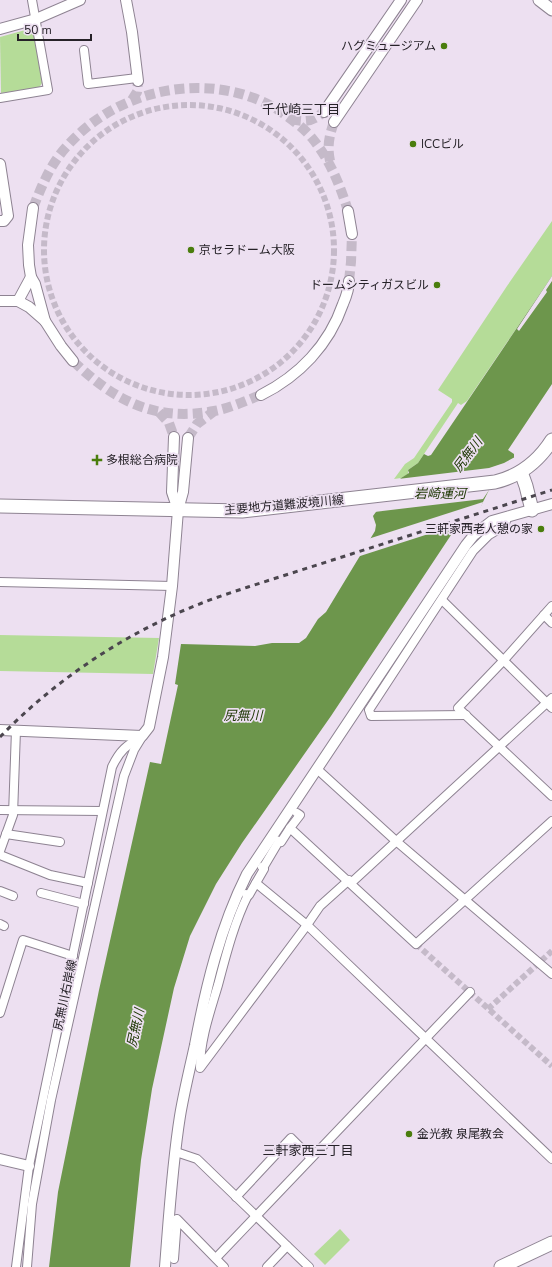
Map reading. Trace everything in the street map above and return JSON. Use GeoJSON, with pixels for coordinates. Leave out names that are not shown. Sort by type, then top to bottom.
{"type":"FeatureCollection","features":[{"type":"Feature","properties":{"kind":"main road"},"geometry":{"type":"LineString","coordinates":[[539,0],[552,10]]}},
{"type":"Feature","properties":{"kind":"main road","name":"主要地方道難波境川線"},"geometry":{"type":"LineString","coordinates":[[0,506],[242,511],[386,496],[505,480],[521,472],[532,464],[550,447]]}},
{"type":"Feature","properties":{"kind":"main road"},"geometry":{"type":"LineString","coordinates":[[521,472],[532,510]]}},
{"type":"Feature","properties":{"kind":"main road"},"geometry":{"type":"LineString","coordinates":[[501,1267],[552,1243]]}},
{"type":"Feature","properties":{"kind":"street"},"geometry":{"type":"LineString","coordinates":[[0,98],[48,90],[32,0]]}},
{"type":"Feature","properties":{"kind":"street"},"geometry":{"type":"LineString","coordinates":[[0,29],[36,19],[80,0]]}},
{"type":"Feature","properties":{"kind":"street"},"geometry":{"type":"LineString","coordinates":[[84,50],[88,84],[138,80],[126,0]]}},
{"type":"Feature","properties":{"kind":"street"},"geometry":{"type":"LineString","coordinates":[[324,112],[401,0]]}},
{"type":"Feature","properties":{"kind":"street"},"geometry":{"type":"LineString","coordinates":[[334,122],[417,0]]}},
{"type":"Feature","properties":{"kind":"street"},"geometry":{"type":"LineString","coordinates":[[0,164],[8,216],[4,220],[0,221]]}},
{"type":"Feature","properties":{"kind":"street"},"geometry":{"type":"LineString","coordinates":[[33,208],[28,245],[29,265],[31,277],[35,284],[45,322]]}},
{"type":"Feature","properties":{"kind":"street"},"geometry":{"type":"LineString","coordinates":[[348,211],[352,234]]}},
{"type":"Feature","properties":{"kind":"street"},"geometry":{"type":"LineString","coordinates":[[18,301],[31,277]]}},
{"type":"Feature","properties":{"kind":"street"},"geometry":{"type":"LineString","coordinates":[[261,396],[290,378],[317,351],[326,339],[340,314],[349,286],[349,281]]}},
{"type":"Feature","properties":{"kind":"street"},"geometry":{"type":"LineString","coordinates":[[0,301],[18,301],[29,307],[45,322],[61,346],[74,361]]}},
{"type":"Feature","properties":{"kind":"street"},"geometry":{"type":"LineString","coordinates":[[174,437],[172,492],[178,510]]}},
{"type":"Feature","properties":{"kind":"street"},"geometry":{"type":"LineString","coordinates":[[0,730],[142,736],[149,727],[163,658],[172,586],[178,510],[183,492],[188,438]]}},
{"type":"Feature","properties":{"kind":"street"},"geometry":{"type":"LineString","coordinates":[[442,600],[550,703],[500,746],[350,882],[320,906],[308,925],[200,1068],[200,1051],[214,996],[233,933],[247,895],[249,896],[264,869],[262,868],[279,841],[281,842],[287,825],[317,769],[466,545],[482,528],[492,521],[552,504]]}},
{"type":"Feature","properties":{"kind":"street"},"geometry":{"type":"LineString","coordinates":[[466,715],[371,716],[369,710],[442,600],[473,550],[489,535],[504,526],[508,516]]}},
{"type":"Feature","properties":{"kind":"street"},"geometry":{"type":"LineString","coordinates":[[0,582],[172,586]]}},
{"type":"Feature","properties":{"kind":"street"},"geometry":{"type":"LineString","coordinates":[[552,606],[504,660],[458,708],[552,796]]}},
{"type":"Feature","properties":{"kind":"street"},"geometry":{"type":"LineString","coordinates":[[544,615],[552,623]]}},
{"type":"Feature","properties":{"kind":"street"},"geometry":{"type":"LineString","coordinates":[[0,851],[14,811],[16,730]]}},
{"type":"Feature","properties":{"kind":"street","name":"尻無川右岸線"},"geometry":{"type":"LineString","coordinates":[[26,1267],[32,1204],[51,1100],[124,776],[142,736]]}},
{"type":"Feature","properties":{"kind":"street","name":"尻無川右岸線"},"geometry":{"type":"LineString","coordinates":[[16,1267],[29,1166],[112,767],[118,754],[129,744],[142,736]]}},
{"type":"Feature","properties":{"kind":"street"},"geometry":{"type":"LineString","coordinates":[[317,769],[396,841],[552,974]]}},
{"type":"Feature","properties":{"kind":"street"},"geometry":{"type":"LineString","coordinates":[[0,810],[102,811]]}},
{"type":"Feature","properties":{"kind":"street"},"geometry":{"type":"LineString","coordinates":[[165,1267],[180,1117],[205,992],[213,962],[224,928],[238,892],[247,874],[287,825],[300,815],[297,814]]}},
{"type":"Feature","properties":{"kind":"street"},"geometry":{"type":"LineString","coordinates":[[287,825],[416,944],[552,821]]}},
{"type":"Feature","properties":{"kind":"street"},"geometry":{"type":"LineString","coordinates":[[6,834],[60,842]]}},
{"type":"Feature","properties":{"kind":"street"},"geometry":{"type":"LineString","coordinates":[[0,855],[50,875],[88,883]]}},
{"type":"Feature","properties":{"kind":"street"},"geometry":{"type":"LineString","coordinates":[[256,883],[308,925],[551,1155]]}},
{"type":"Feature","properties":{"kind":"street"},"geometry":{"type":"LineString","coordinates":[[0,891],[13,896]]}},
{"type":"Feature","properties":{"kind":"street"},"geometry":{"type":"LineString","coordinates":[[41,893],[84,904]]}},
{"type":"Feature","properties":{"kind":"street"},"geometry":{"type":"LineString","coordinates":[[0,1013],[23,940],[73,956]]}},
{"type":"Feature","properties":{"kind":"street"},"geometry":{"type":"LineString","coordinates":[[216,1258],[470,992]]}},
{"type":"Feature","properties":{"kind":"street"},"geometry":{"type":"LineString","coordinates":[[236,1197],[291,1138],[311,1158]]}},
{"type":"Feature","properties":{"kind":"street"},"geometry":{"type":"LineString","coordinates":[[176,1152],[197,1159],[307,1266]]}},
{"type":"Feature","properties":{"kind":"street"},"geometry":{"type":"LineString","coordinates":[[0,1159],[29,1166]]}},
{"type":"Feature","properties":{"kind":"street"},"geometry":{"type":"LineString","coordinates":[[174,1259],[177,1219],[224,1267]]}},
{"type":"Feature","properties":{"kind":"street"},"geometry":{"type":"LineString","coordinates":[[267,1267],[287,1246]]}},
{"type":"Feature","properties":{"kind":"shaded area"},"geometry":{"type":"Polygon","coordinates":[[[29,29],[34,32],[42,83],[39,88],[1,93],[0,37],[29,29]]]}},
{"type":"Feature","properties":{"kind":"shaded area"},"geometry":{"type":"Polygon","coordinates":[[[552,221],[552,276],[467,401],[461,405],[458,403],[418,463],[408,470],[408,474],[401,478],[394,479],[405,464],[414,458],[452,402],[452,399],[438,390],[552,221]]]}},
{"type":"Feature","properties":{"kind":"shaded area"},"geometry":{"type":"Polygon","coordinates":[[[0,635],[159,638],[153,674],[0,671],[0,635]]]}},
{"type":"Feature","properties":{"kind":"shaded area"},"geometry":{"type":"Polygon","coordinates":[[[340,1229],[350,1240],[325,1265],[314,1254],[340,1229]]]}},
{"type":"Feature","properties":{"kind":"water","name":"尻無川"},"geometry":{"type":"Polygon","coordinates":[[[552,276],[552,384],[508,450],[514,454],[514,458],[498,473],[477,512],[461,530],[455,529],[331,716],[242,843],[216,884],[190,936],[174,988],[152,1089],[141,1160],[130,1267],[49,1267],[58,1192],[99,990],[150,762],[161,764],[178,685],[175,684],[181,644],[255,646],[272,643],[299,643],[306,638],[318,619],[326,612],[375,531],[376,525],[373,516],[401,478],[409,473],[408,470],[418,463],[424,454],[428,456],[431,455],[552,276]]]}},
{"type":"Feature","properties":{"kind":"pier"},"geometry":{"type":"Polygon","coordinates":[[[552,276],[552,281],[546,290],[547,292],[519,331],[517,329],[552,276]]]}},
{"type":"Feature","properties":{"kind":"pier"},"geometry":{"type":"Polygon","coordinates":[[[515,457],[515,459],[508,463],[504,468],[483,499],[374,512],[398,479],[489,468],[504,463],[515,457]]]}},
{"type":"Feature","properties":{"kind":"pier"},"geometry":{"type":"Polygon","coordinates":[[[483,502],[479,512],[472,520],[357,557],[368,539],[483,502]]]}},
{"type":"Feature","properties":{"kind":"tunnel"},"geometry":{"type":"LineString","coordinates":[[132,100],[137,92],[138,81]]}},
{"type":"Feature","properties":{"kind":"tunnel"},"geometry":{"type":"LineString","coordinates":[[33,208],[57,159],[68,145],[89,125],[114,109],[140,98],[168,90],[197,88],[226,90],[254,98],[280,111],[297,124],[312,138],[324,155],[338,182],[348,211]]}},
{"type":"Feature","properties":{"kind":"tunnel"},"geometry":{"type":"LineString","coordinates":[[189,105],[217,108],[244,116],[270,129],[292,147],[310,169],[323,195],[331,222],[334,250],[331,278],[323,305],[310,331],[292,353],[270,371],[244,384],[217,392],[189,395],[161,392],[134,384],[108,371],[86,353],[68,331],[55,305],[47,278],[44,250],[47,222],[55,195],[68,169],[86,147],[108,129],[134,116],[161,108],[189,105]]}},
{"type":"Feature","properties":{"kind":"tunnel"},"geometry":{"type":"LineString","coordinates":[[291,119],[305,121],[324,112]]}},
{"type":"Feature","properties":{"kind":"tunnel"},"geometry":{"type":"LineString","coordinates":[[330,161],[329,142],[334,122]]}},
{"type":"Feature","properties":{"kind":"tunnel"},"geometry":{"type":"LineString","coordinates":[[349,281],[352,234]]}},
{"type":"Feature","properties":{"kind":"tunnel"},"geometry":{"type":"LineString","coordinates":[[73,361],[104,387],[137,405],[155,411],[193,414],[214,411],[261,395]]}},
{"type":"Feature","properties":{"kind":"tunnel"},"geometry":{"type":"LineString","coordinates":[[159,412],[169,423],[174,437]]}},
{"type":"Feature","properties":{"kind":"tunnel"},"geometry":{"type":"LineString","coordinates":[[188,438],[197,424],[213,412]]}},
{"type":"Feature","properties":{"kind":"tunnel"},"geometry":{"type":"LineString","coordinates":[[416,944],[552,1066]]}},
{"type":"Feature","properties":{"kind":"tunnel"},"geometry":{"type":"LineString","coordinates":[[488,1009],[552,951]]}},
{"type":"Feature","properties":{"kind":"railway"},"geometry":{"type":"LineString","coordinates":[[0,737],[45,696],[94,659],[147,628],[174,615],[248,587],[552,490]]}},
{"type":"Feature","properties":{"kind":"place","name":"ハグミュージアム"},"geometry":{"type":"Point","coordinates":[444,46]}},
{"type":"Feature","properties":{"kind":"place","name":"ICCビル"},"geometry":{"type":"Point","coordinates":[413,144]}},
{"type":"Feature","properties":{"kind":"place","name":"京セラドーム大阪"},"geometry":{"type":"Point","coordinates":[191,250]}},
{"type":"Feature","properties":{"kind":"place","name":"ドームシティガスビル"},"geometry":{"type":"Point","coordinates":[437,285]}},
{"type":"Feature","properties":{"kind":"place","name":"多根総合病院"},"geometry":{"type":"Point","coordinates":[97,460]}},
{"type":"Feature","properties":{"kind":"place","name":"三軒家西老人憩の家"},"geometry":{"type":"Point","coordinates":[541,529]}},
{"type":"Feature","properties":{"kind":"place","name":"金光教 泉尾教会"},"geometry":{"type":"Point","coordinates":[409,1134]}},
{"type":"Feature","properties":{"kind":"district","name":"千代崎三丁目"},"geometry":{"type":"Point","coordinates":[301,110]}},
{"type":"Feature","properties":{"kind":"district","name":"三軒家西三丁目"},"geometry":{"type":"Point","coordinates":[308,1151]}},
{"type":"Feature","properties":{"kind":"water label","name":"岩崎運河"},"geometry":{"type":"Point","coordinates":[440,494]}}]}
